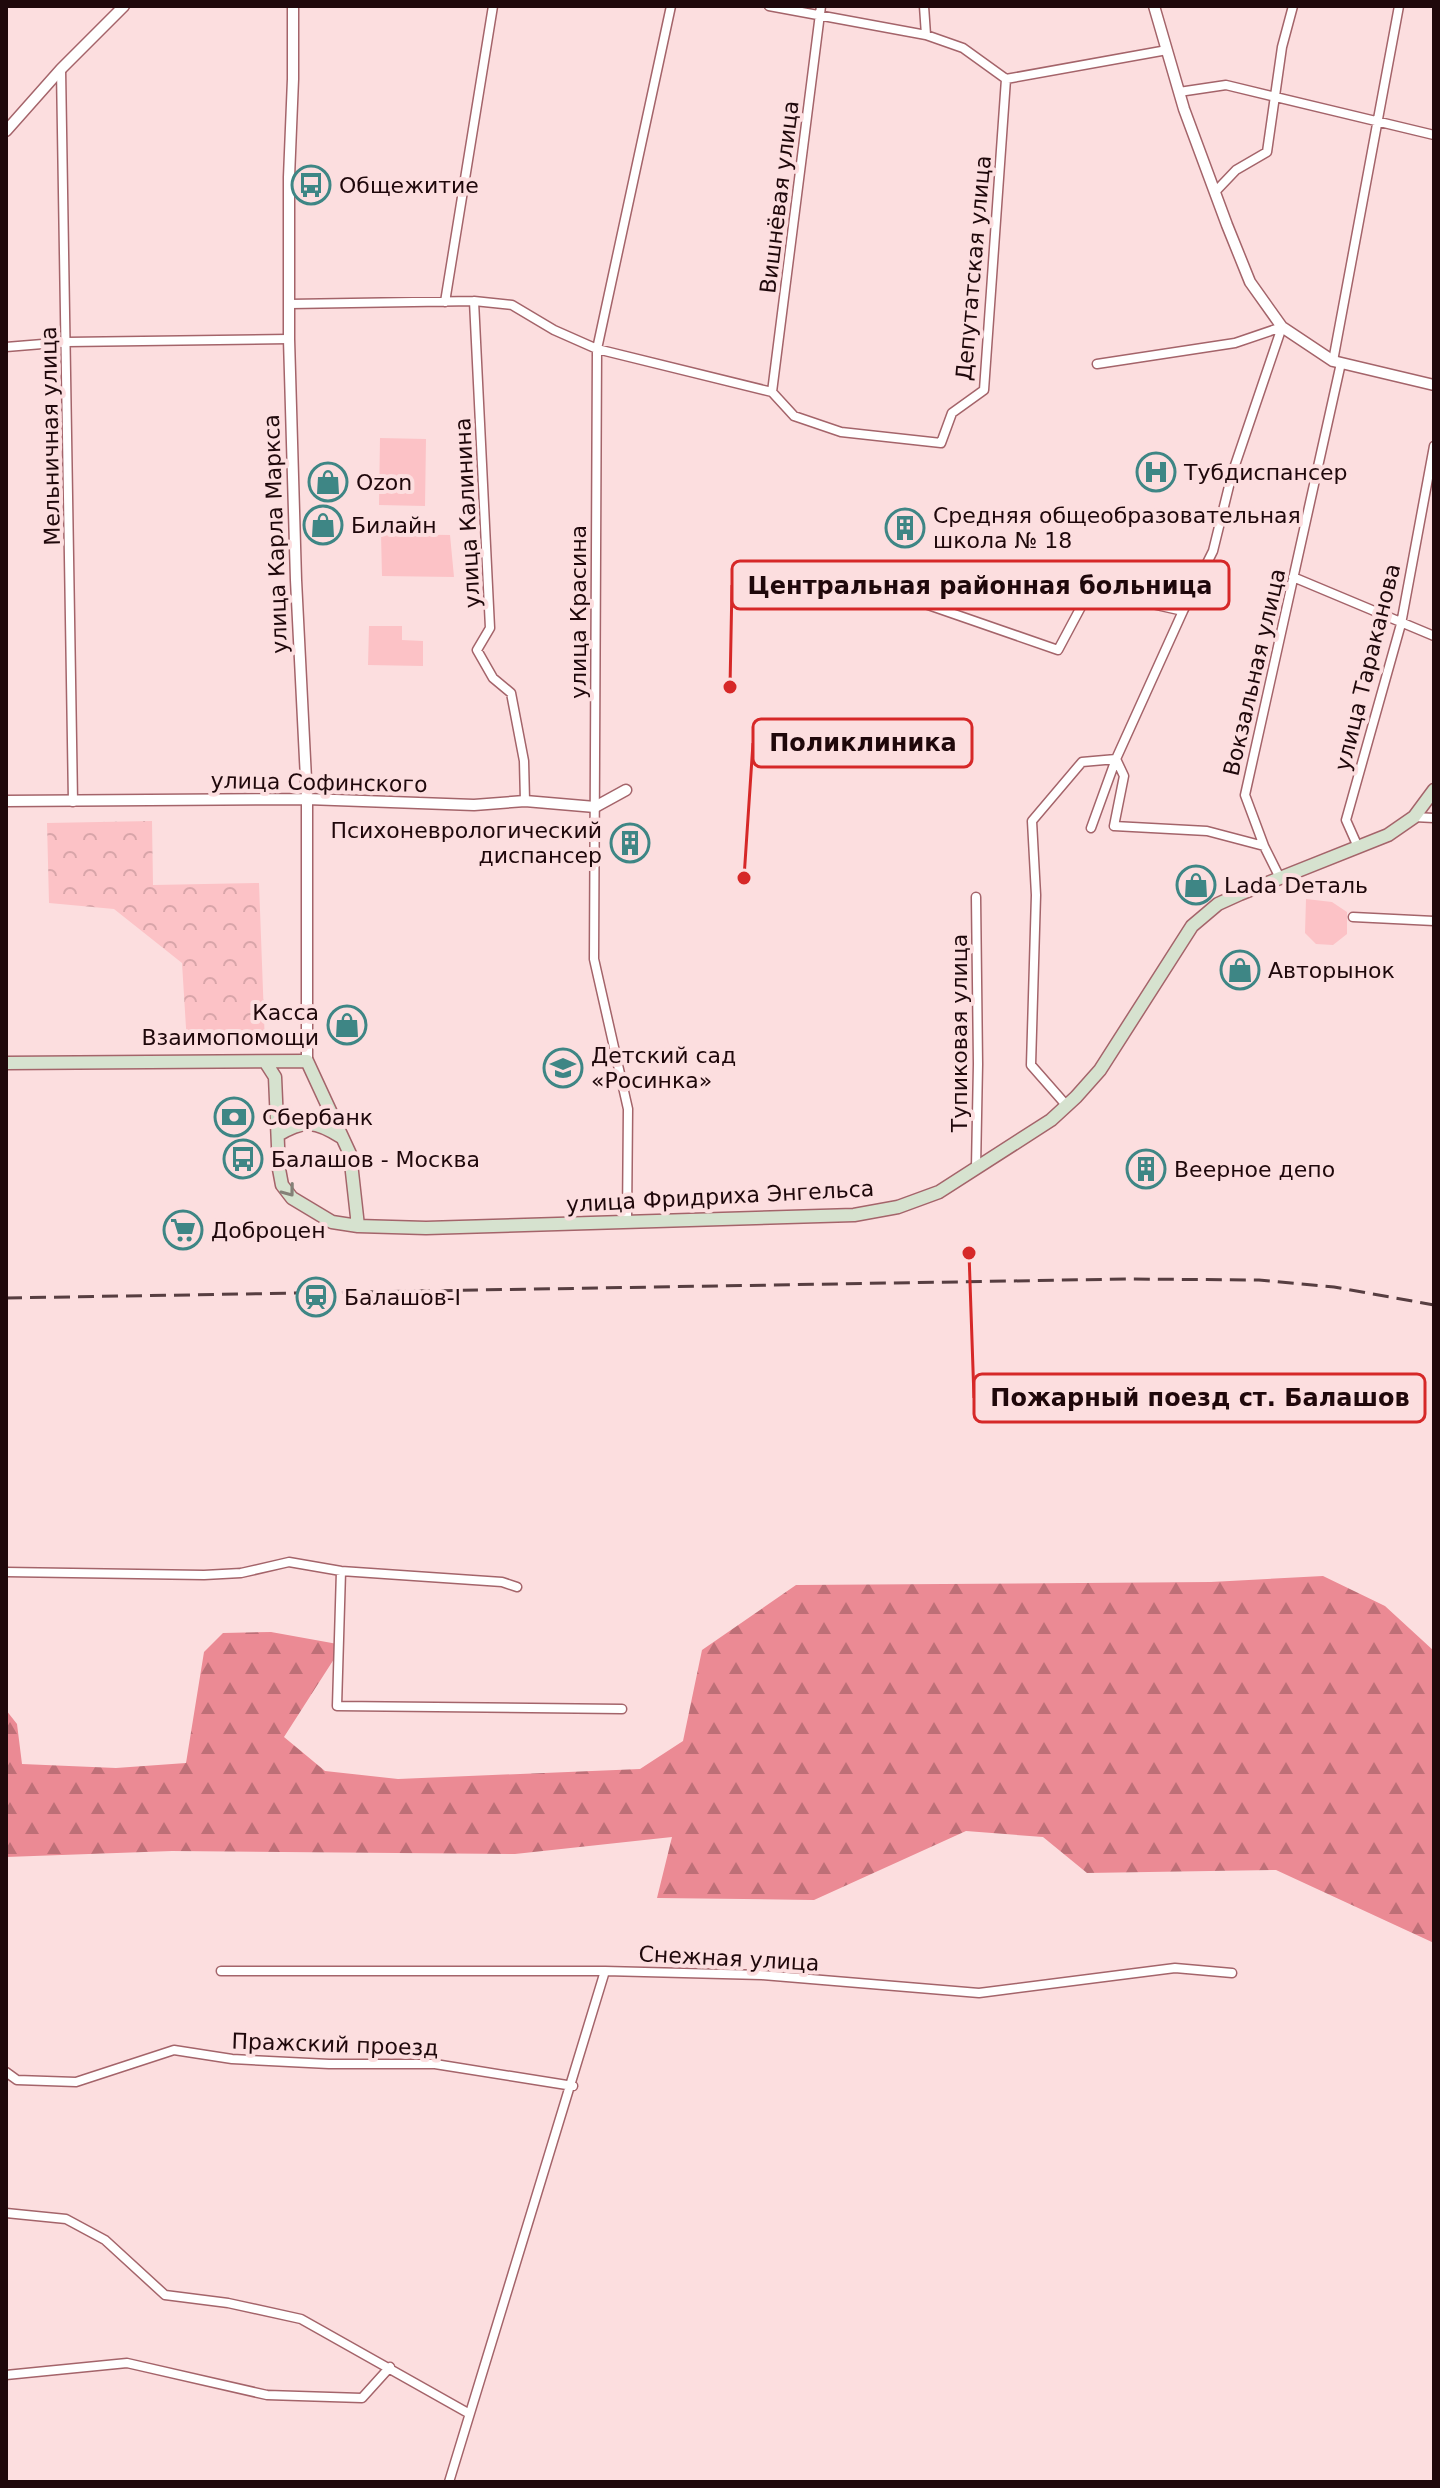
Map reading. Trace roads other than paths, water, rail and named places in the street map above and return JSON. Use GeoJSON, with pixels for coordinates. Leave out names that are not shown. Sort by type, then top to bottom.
{"type":"FeatureCollection","features":[{"type":"Feature","properties":{"kind":"main road"},"geometry":{"type":"LineString","coordinates":[[1414,817],[1434,790]]}},
{"type":"Feature","properties":{"kind":"main road","name":"улица Фридриха Энгельса"},"geometry":{"type":"LineString","coordinates":[[266,1063],[275,1077],[282,1185],[292,1198],[332,1222],[426,1228],[854,1215],[898,1207],[939,1192],[1051,1120],[1067,1106],[1100,1070],[1192,926],[1218,904],[1388,835],[1414,817]]}},
{"type":"Feature","properties":{"kind":"main road"},"geometry":{"type":"LineString","coordinates":[[6,1063],[307,1061],[350,1154],[358,1226]]}},
{"type":"Feature","properties":{"kind":"main road"},"geometry":{"type":"LineString","coordinates":[[278,1135],[296,1124],[323,1125],[341,1137]]}},
{"type":"Feature","properties":{"kind":"street"},"geometry":{"type":"LineString","coordinates":[[6,131],[61,69],[124,6]]}},
{"type":"Feature","properties":{"kind":"street","name":"улица Карла Маркса"},"geometry":{"type":"LineString","coordinates":[[293,6],[289,339],[296,580],[307,799],[307,1061]]}},
{"type":"Feature","properties":{"kind":"street"},"geometry":{"type":"LineString","coordinates":[[445,302],[493,6]]}},
{"type":"Feature","properties":{"kind":"street","name":"улица Красина"},"geometry":{"type":"LineString","coordinates":[[627,1221],[628,1109],[594,959],[597,349],[671,6]]}},
{"type":"Feature","properties":{"kind":"street"},"geometry":{"type":"LineString","coordinates":[[769,6],[926,35],[963,48],[1006,79],[1167,50]]}},
{"type":"Feature","properties":{"kind":"street","name":"Вишнёвая улица"},"geometry":{"type":"LineString","coordinates":[[772,392],[821,6]]}},
{"type":"Feature","properties":{"kind":"street"},"geometry":{"type":"LineString","coordinates":[[924,6],[926,35]]}},
{"type":"Feature","properties":{"kind":"street"},"geometry":{"type":"LineString","coordinates":[[1154,6],[1179,92],[1250,282],[1282,327],[1337,362],[1434,385]]}},
{"type":"Feature","properties":{"kind":"street"},"geometry":{"type":"LineString","coordinates":[[1215,192],[1236,170],[1267,152],[1282,47],[1293,6]]}},
{"type":"Feature","properties":{"kind":"street","name":"Вокзальная улица"},"geometry":{"type":"LineString","coordinates":[[1280,878],[1245,795],[1337,362],[1399,6]]}},
{"type":"Feature","properties":{"kind":"street","name":"Мельничная улица"},"geometry":{"type":"LineString","coordinates":[[61,69],[73,802]]}},
{"type":"Feature","properties":{"kind":"street","name":"Депутатская улица"},"geometry":{"type":"LineString","coordinates":[[772,392],[794,416],[841,432],[941,443],[952,413],[984,390],[1006,79]]}},
{"type":"Feature","properties":{"kind":"street"},"geometry":{"type":"LineString","coordinates":[[1179,92],[1226,85],[1434,135]]}},
{"type":"Feature","properties":{"kind":"street"},"geometry":{"type":"LineString","coordinates":[[290,304],[474,301],[512,305],[554,330],[597,349],[772,392]]}},
{"type":"Feature","properties":{"kind":"street","name":"улица Калинина"},"geometry":{"type":"LineString","coordinates":[[474,301],[490,628],[477,650],[493,678],[511,693],[524,761],[525,801]]}},
{"type":"Feature","properties":{"kind":"street"},"geometry":{"type":"LineString","coordinates":[[1097,364],[1235,343],[1282,327]]}},
{"type":"Feature","properties":{"kind":"street"},"geometry":{"type":"LineString","coordinates":[[1091,828],[1116,759],[1213,551],[1232,474],[1282,327]]}},
{"type":"Feature","properties":{"kind":"street"},"geometry":{"type":"LineString","coordinates":[[6,347],[67,342],[289,339]]}},
{"type":"Feature","properties":{"kind":"street","name":"улица Тараканова"},"geometry":{"type":"LineString","coordinates":[[1358,847],[1346,820],[1401,624],[1434,446]]}},
{"type":"Feature","properties":{"kind":"street"},"geometry":{"type":"LineString","coordinates":[[1293,577],[1434,636]]}},
{"type":"Feature","properties":{"kind":"street"},"geometry":{"type":"LineString","coordinates":[[882,589],[1058,650],[1090,590],[1183,611]]}},
{"type":"Feature","properties":{"kind":"street"},"geometry":{"type":"LineString","coordinates":[[1116,759],[1124,776],[1114,826],[1207,831],[1264,846]]}},
{"type":"Feature","properties":{"kind":"street"},"geometry":{"type":"LineString","coordinates":[[1067,1106],[1031,1065],[1036,895],[1032,821],[1082,762],[1116,759]]}},
{"type":"Feature","properties":{"kind":"street"},"geometry":{"type":"LineString","coordinates":[[595,807],[626,790]]}},
{"type":"Feature","properties":{"kind":"street","name":"улица Софинского"},"geometry":{"type":"LineString","coordinates":[[6,801],[307,799],[474,805],[525,801],[595,807]]}},
{"type":"Feature","properties":{"kind":"street"},"geometry":{"type":"LineString","coordinates":[[1414,817],[1434,818]]}},
{"type":"Feature","properties":{"kind":"street","name":"Тупиковая улица"},"geometry":{"type":"LineString","coordinates":[[976,897],[976,1169]]}},
{"type":"Feature","properties":{"kind":"street"},"geometry":{"type":"LineString","coordinates":[[1353,917],[1434,921]]}},
{"type":"Feature","properties":{"kind":"street"},"geometry":{"type":"LineString","coordinates":[[6,1572],[229,1574],[289,1562],[341,1571],[502,1582],[517,1587]]}},
{"type":"Feature","properties":{"kind":"street"},"geometry":{"type":"LineString","coordinates":[[341,1571],[337,1706],[622,1709]]}},
{"type":"Feature","properties":{"kind":"street","name":"Снежная улица"},"geometry":{"type":"LineString","coordinates":[[221,1971],[605,1971],[762,1975],[979,1993],[1175,1968],[1232,1973]]}},
{"type":"Feature","properties":{"kind":"street"},"geometry":{"type":"LineString","coordinates":[[449,2482],[605,1971]]}},
{"type":"Feature","properties":{"kind":"street","name":"Пражский проезд"},"geometry":{"type":"LineString","coordinates":[[6,2072],[17,2080],[76,2082],[174,2050],[232,2059],[329,2064],[435,2064],[571,2086]]}},
{"type":"Feature","properties":{"kind":"street"},"geometry":{"type":"LineString","coordinates":[[6,2213],[66,2219],[105,2240],[165,2295],[228,2303],[301,2319],[468,2413]]}},
{"type":"Feature","properties":{"kind":"street"},"geometry":{"type":"LineString","coordinates":[[6,2375],[127,2363],[267,2395],[362,2398],[390,2367]]}},
{"type":"Feature","properties":{"kind":"railway"},"geometry":{"type":"LineString","coordinates":[[6,1298],[1128,1279],[1259,1280],[1334,1287],[1434,1305]]}},
{"type":"Feature","properties":{"kind":"place","name":"Общежитие"},"geometry":{"type":"Point","coordinates":[311,185]}},
{"type":"Feature","properties":{"kind":"place","name":"Тубдиспансер"},"geometry":{"type":"Point","coordinates":[1156,472]}},
{"type":"Feature","properties":{"kind":"place","name":"Ozon"},"geometry":{"type":"Point","coordinates":[328,482]}},
{"type":"Feature","properties":{"kind":"place","name":"Билайн"},"geometry":{"type":"Point","coordinates":[323,525]}},
{"type":"Feature","properties":{"kind":"place","name":"Средняя общеобразовательная школа № 18"},"geometry":{"type":"Point","coordinates":[905,528]}},
{"type":"Feature","properties":{"kind":"place","name":"Центральная районная больница"},"geometry":{"type":"Point","coordinates":[730,687]}},
{"type":"Feature","properties":{"kind":"place","name":"Психоневрологический диспансер"},"geometry":{"type":"Point","coordinates":[630,843]}},
{"type":"Feature","properties":{"kind":"place","name":"Поликлиника"},"geometry":{"type":"Point","coordinates":[744,878]}},
{"type":"Feature","properties":{"kind":"place","name":"Lada Dеталь"},"geometry":{"type":"Point","coordinates":[1196,885]}},
{"type":"Feature","properties":{"kind":"place","name":"Авторынок"},"geometry":{"type":"Point","coordinates":[1240,970]}},
{"type":"Feature","properties":{"kind":"place","name":"Касса Взаимопомощи"},"geometry":{"type":"Point","coordinates":[347,1025]}},
{"type":"Feature","properties":{"kind":"place","name":"Детский сад «Росинка»"},"geometry":{"type":"Point","coordinates":[563,1068]}},
{"type":"Feature","properties":{"kind":"place","name":"Сбербанк"},"geometry":{"type":"Point","coordinates":[234,1117]}},
{"type":"Feature","properties":{"kind":"place","name":"Балашов - Москва"},"geometry":{"type":"Point","coordinates":[243,1159]}},
{"type":"Feature","properties":{"kind":"place","name":"Веерное депо"},"geometry":{"type":"Point","coordinates":[1146,1169]}},
{"type":"Feature","properties":{"kind":"place","name":"Доброцен"},"geometry":{"type":"Point","coordinates":[183,1230]}},
{"type":"Feature","properties":{"kind":"place","name":"Пожарный поезд ст. Балашов"},"geometry":{"type":"Point","coordinates":[969,1253]}},
{"type":"Feature","properties":{"kind":"place","name":"Балашов-I"},"geometry":{"type":"Point","coordinates":[316,1297]}}]}
